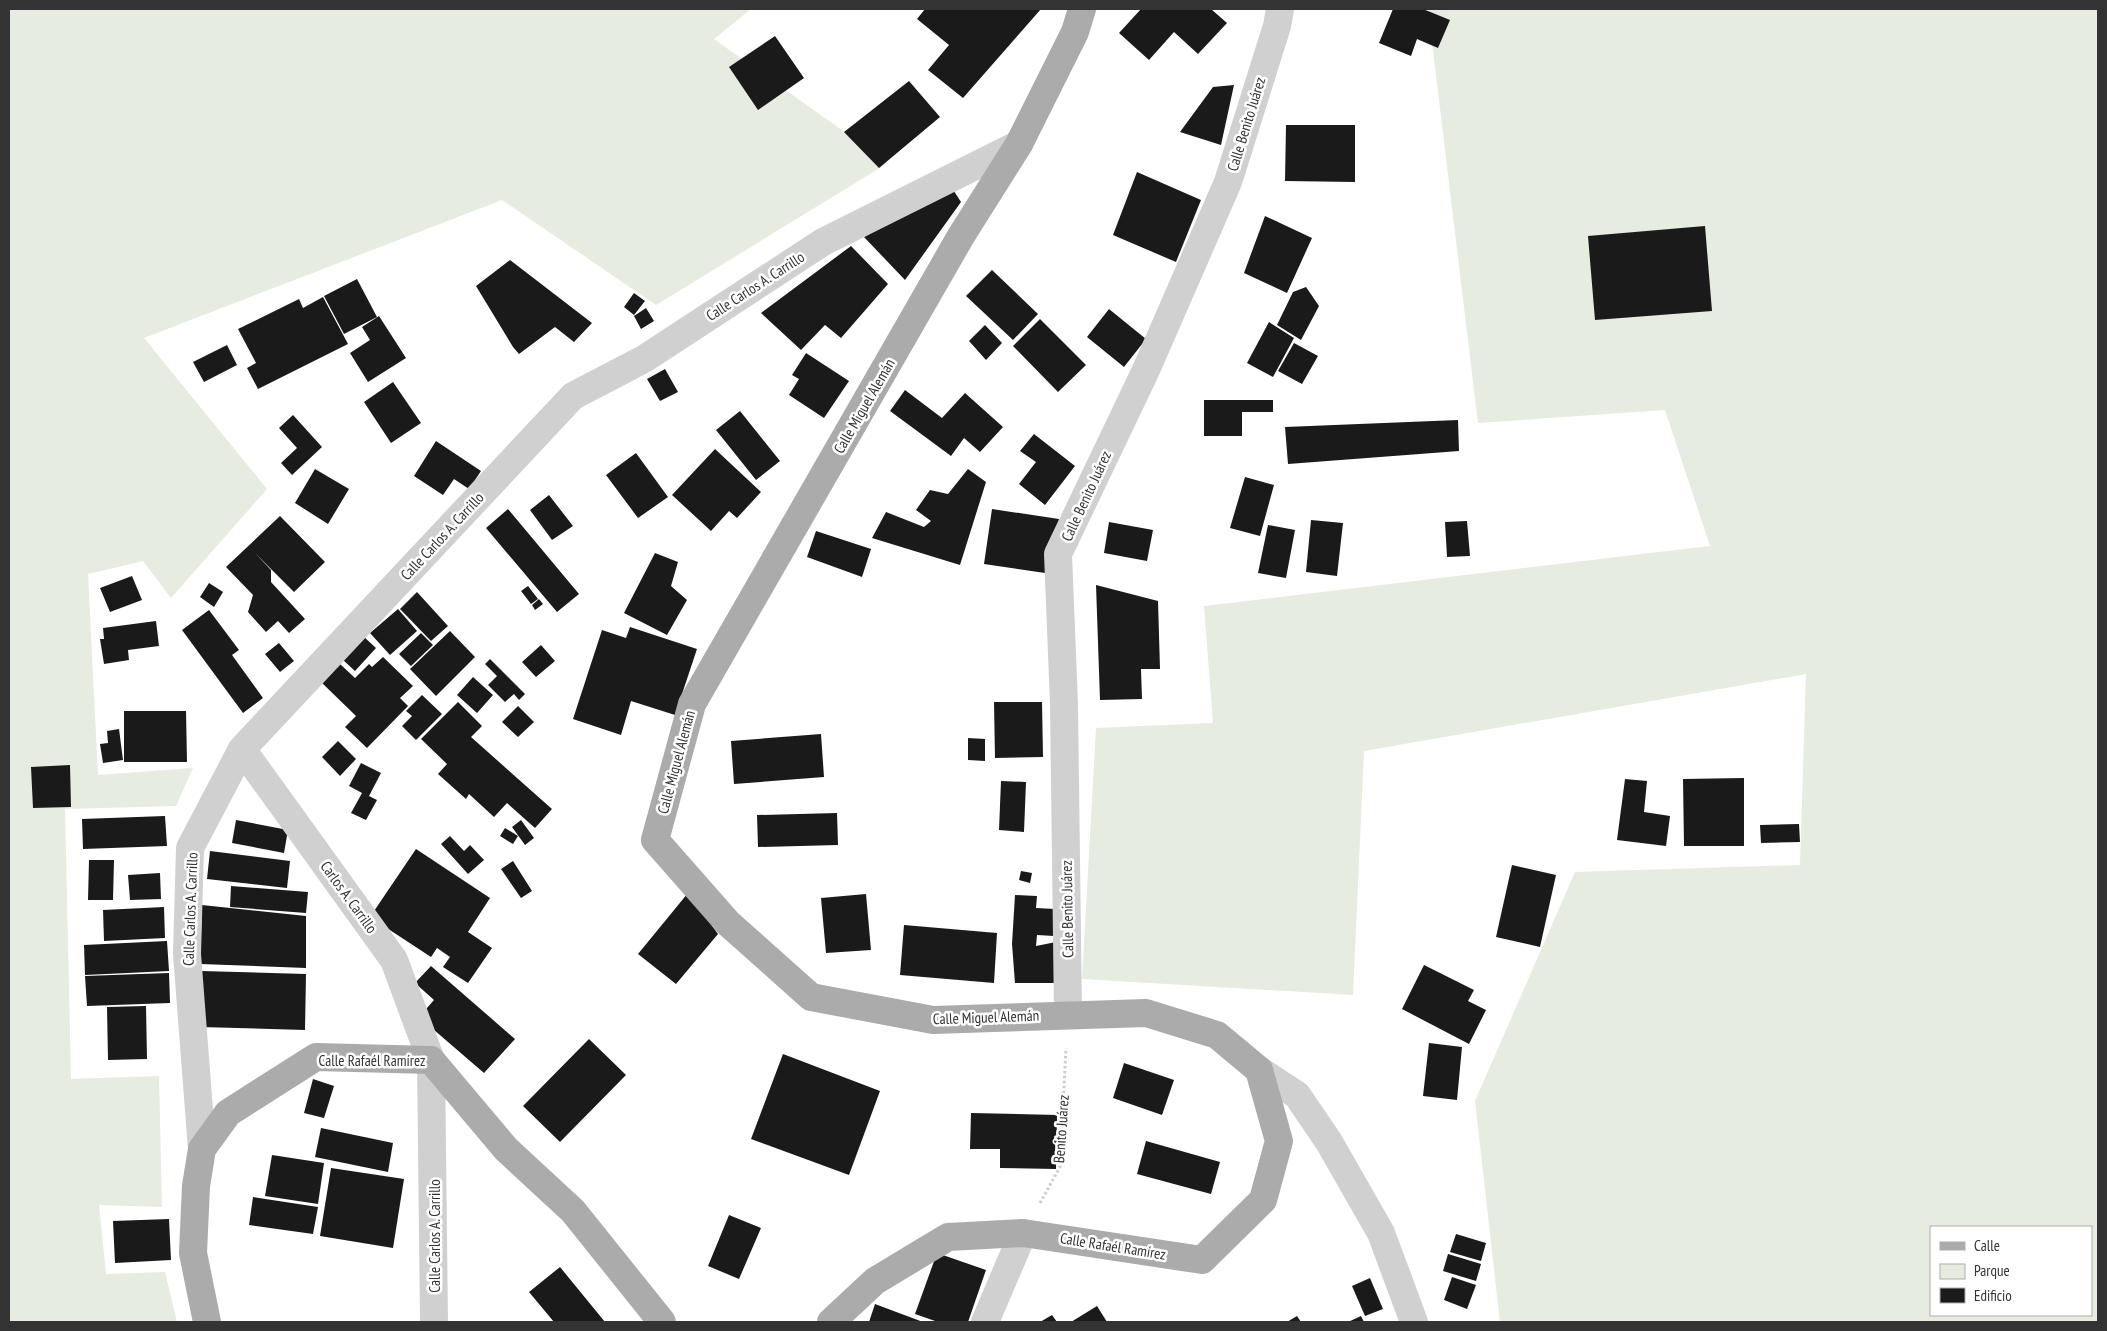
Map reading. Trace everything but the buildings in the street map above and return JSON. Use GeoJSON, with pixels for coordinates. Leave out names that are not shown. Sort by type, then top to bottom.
{"type":"FeatureCollection","features":[{"type":"Feature","properties":{"kind":"main road","name":"Calle Miguel Alemán"},"geometry":{"type":"LineString","coordinates":[[1082,9],[1076,32],[1019,144],[961,236],[692,704],[655,840],[728,923],[811,997],[932,1020],[1146,1014],[1217,1034],[1259,1070]]}},
{"type":"Feature","properties":{"kind":"main road","name":"Calle Rafaél Ramírez"},"geometry":{"type":"LineString","coordinates":[[207,1322],[193,1253],[196,1186],[202,1149],[228,1113],[316,1057],[431,1060],[506,1149],[574,1211],[662,1322]]}},
{"type":"Feature","properties":{"kind":"main road","name":"Calle Rafaél Ramírez"},"geometry":{"type":"LineString","coordinates":[[831,1322],[875,1281],[948,1237],[1023,1233],[1202,1260],[1263,1200],[1279,1141],[1259,1070]]}},
{"type":"Feature","properties":{"kind":"street","name":"Calle Benito Juárez"},"geometry":{"type":"LineString","coordinates":[[1068,1015],[1064,704],[1058,554],[1146,370],[1228,182],[1277,26],[1280,9]]}},
{"type":"Feature","properties":{"kind":"street","name":"Calle Carlos A. Carrillo"},"geometry":{"type":"LineString","coordinates":[[202,1149],[187,954],[190,848],[242,749],[573,396],[644,359],[823,242],[1019,144]]}},
{"type":"Feature","properties":{"kind":"street","name":"Carlos A. Carrillo"},"geometry":{"type":"LineString","coordinates":[[242,749],[394,960],[431,1060]]}},
{"type":"Feature","properties":{"kind":"street","name":"Calle Carlos A. Carrillo"},"geometry":{"type":"LineString","coordinates":[[431,1060],[434,1322]]}},
{"type":"Feature","properties":{"kind":"street"},"geometry":{"type":"LineString","coordinates":[[1259,1070],[1297,1095],[1329,1142],[1381,1233],[1414,1322]]}},
{"type":"Feature","properties":{"kind":"street"},"geometry":{"type":"LineString","coordinates":[[985,1322],[1023,1233]]}},
{"type":"Feature","properties":{"kind":"path","name":"Benito Juárez"},"geometry":{"type":"LineString","coordinates":[[1023,1233],[1060,1167],[1068,1015]]}},
{"type":"Feature","properties":{"kind":"green space"},"geometry":{"type":"Polygon","coordinates":[[[9,9],[751,9],[714,39],[888,163],[656,305],[502,200],[144,338],[267,489],[171,598],[143,561],[88,574],[98,775],[193,768],[176,806],[65,809],[71,1079],[159,1076],[162,1207],[99,1205],[106,1274],[165,1272],[177,1322],[9,1322],[9,9]]]}},
{"type":"Feature","properties":{"kind":"green space"},"geometry":{"type":"Polygon","coordinates":[[[1428,9],[2098,9],[2098,1322],[1500,1322],[1475,1101],[1575,872],[1800,865],[1806,674],[1364,751],[1353,995],[1082,979],[1096,728],[1213,723],[1204,606],[1710,546],[1665,410],[1478,423],[1428,9]]]}}]}
